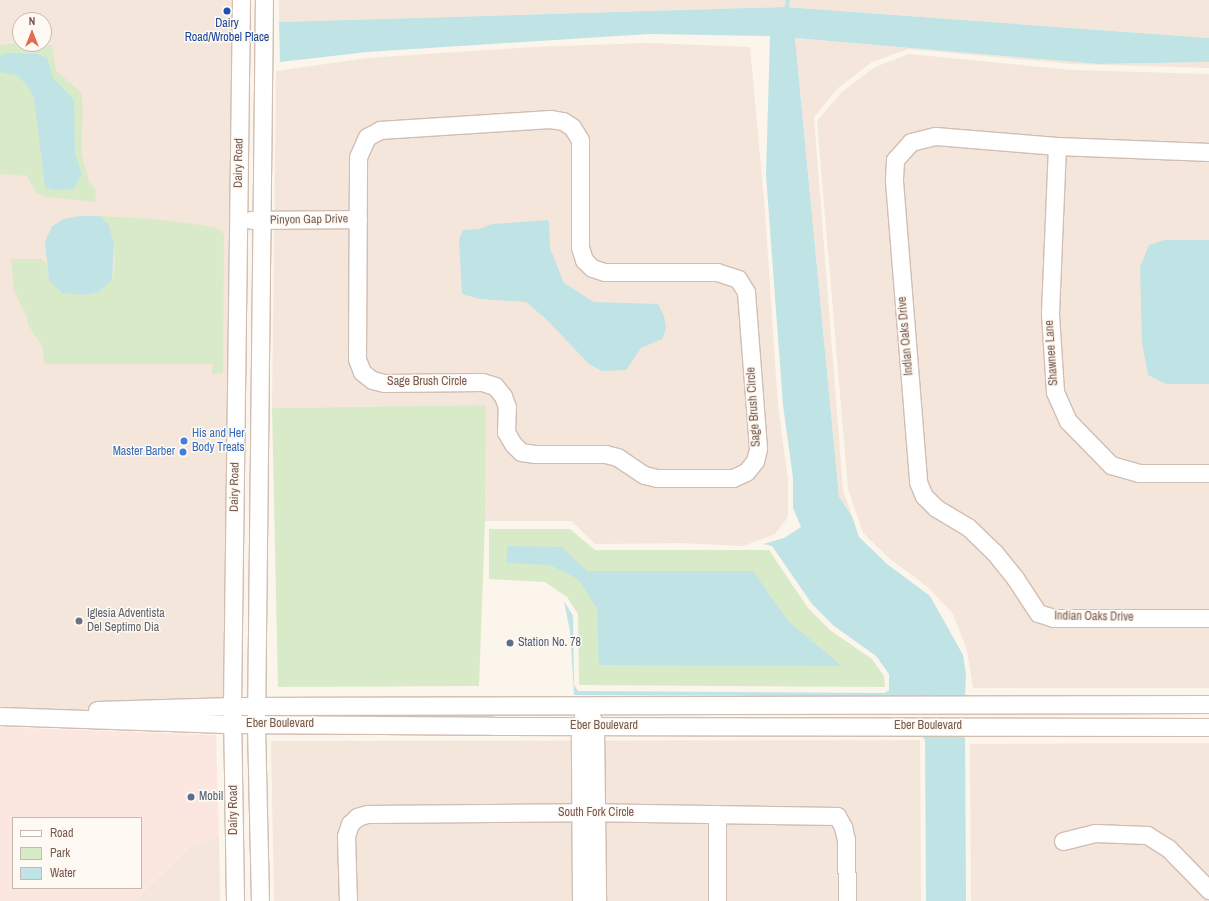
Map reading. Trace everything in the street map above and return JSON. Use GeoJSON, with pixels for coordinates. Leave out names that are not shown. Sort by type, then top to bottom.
{"type":"FeatureCollection","features":[{"type":"Feature","properties":{"kind":"street","name":"Dairy Road"},"geometry":{"type":"LineString","coordinates":[[235,901],[232,706],[241,0]]}},
{"type":"Feature","properties":{"kind":"street","name":"Dairy Road"},"geometry":{"type":"LineString","coordinates":[[260,901],[256,724],[264,0]]}},
{"type":"Feature","properties":{"kind":"street","name":"Sage Brush Circle"},"geometry":{"type":"LineString","coordinates":[[550,119],[563,121],[572,127],[580,140],[580,247],[584,260],[592,268],[604,272],[717,272],[738,279],[746,292],[758,449],[755,461],[746,472],[733,478],[657,478],[644,475],[617,457],[605,454],[535,454],[521,452],[512,444],[506,432],[506,407],[503,396],[495,386],[482,382],[384,383],[372,380],[362,372],[357,359],[358,219],[360,147],[367,137],[380,130],[550,119]]}},
{"type":"Feature","properties":{"kind":"street","name":"Indian Oaks Drive"},"geometry":{"type":"LineString","coordinates":[[1209,152],[1057,146],[935,136],[911,142],[895,160],[894,181],[918,482],[924,496],[936,508],[968,527],[994,552],[1038,613],[1053,618],[1209,618]]}},
{"type":"Feature","properties":{"kind":"street","name":"Shawnee Lane"},"geometry":{"type":"LineString","coordinates":[[1057,146],[1050,314],[1055,392],[1068,421],[1111,465],[1139,473],[1209,473]]}},
{"type":"Feature","properties":{"kind":"street","name":"Pinyon Gap Drive"},"geometry":{"type":"LineString","coordinates":[[238,220],[358,219]]}},
{"type":"Feature","properties":{"kind":"street","name":"Eber Boulevard"},"geometry":{"type":"LineString","coordinates":[[0,712],[232,706],[585,704],[1209,704]]}},
{"type":"Feature","properties":{"kind":"street"},"geometry":{"type":"LineString","coordinates":[[585,704],[596,813],[597,901]]}},
{"type":"Feature","properties":{"kind":"street","name":"Eber Boulevard"},"geometry":{"type":"LineString","coordinates":[[0,716],[233,724],[1209,727]]}},
{"type":"Feature","properties":{"kind":"street"},"geometry":{"type":"LineString","coordinates":[[580,901],[580,812],[588,725]]}},
{"type":"Feature","properties":{"kind":"street","name":"South Fork Circle"},"geometry":{"type":"LineString","coordinates":[[348,901],[346,836],[350,824],[357,817],[367,814],[580,812],[837,816],[843,827],[846,840],[847,901]]}},
{"type":"Feature","properties":{"kind":"street"},"geometry":{"type":"LineString","coordinates":[[717,814],[718,901]]}},
{"type":"Feature","properties":{"kind":"street"},"geometry":{"type":"LineString","coordinates":[[1063,841],[1096,834],[1147,835],[1168,848],[1209,890]]}},
{"type":"Feature","properties":{"kind":"shaded area"},"geometry":{"type":"Polygon","coordinates":[[[0,0],[241,0],[232,706],[0,719],[0,0]]]}},
{"type":"Feature","properties":{"kind":"shaded area"},"geometry":{"type":"Polygon","coordinates":[[[279,0],[1209,0],[1209,38],[785,7],[279,22],[279,0]]]}},
{"type":"Feature","properties":{"kind":"shaded area"},"geometry":{"type":"Polygon","coordinates":[[[795,38],[1098,64],[1209,62],[1209,68],[1071,64],[908,49],[872,62],[838,88],[814,117],[843,490],[852,516],[839,497],[795,38]]]}},
{"type":"Feature","properties":{"kind":"shaded area"},"geometry":{"type":"Polygon","coordinates":[[[647,43],[750,47],[765,211],[778,406],[788,479],[788,517],[775,534],[743,546],[681,543],[595,544],[572,521],[485,521],[486,405],[272,408],[276,71],[367,58],[533,47],[647,43]]]}},
{"type":"Feature","properties":{"kind":"shaded area"},"geometry":{"type":"Polygon","coordinates":[[[909,54],[1071,70],[1209,74],[1209,688],[973,688],[967,650],[953,614],[929,588],[890,559],[863,533],[848,489],[817,121],[842,92],[875,67],[909,54]]]}},
{"type":"Feature","properties":{"kind":"shaded area"},"geometry":{"type":"Polygon","coordinates":[[[0,727],[216,735],[219,836],[190,846],[134,901],[0,901],[0,727]]]}},
{"type":"Feature","properties":{"kind":"shaded area"},"geometry":{"type":"Polygon","coordinates":[[[920,740],[921,901],[274,901],[271,741],[920,740]]]}},
{"type":"Feature","properties":{"kind":"shaded area"},"geometry":{"type":"Polygon","coordinates":[[[1209,743],[1209,901],[971,901],[970,744],[1209,743]]]}},
{"type":"Feature","properties":{"kind":"shaded area"},"geometry":{"type":"Polygon","coordinates":[[[219,836],[220,901],[134,901],[190,846],[219,836]]]}},
{"type":"Feature","properties":{"kind":"green space"},"geometry":{"type":"Polygon","coordinates":[[[12,44],[12,52],[52,52],[52,45],[56,71],[81,92],[83,107],[81,151],[89,182],[96,189],[95,202],[45,197],[36,193],[27,176],[0,174],[0,45],[12,44]]]}},
{"type":"Feature","properties":{"kind":"green space"},"geometry":{"type":"Polygon","coordinates":[[[100,216],[153,219],[201,225],[216,228],[224,234],[223,373],[212,374],[213,364],[45,364],[42,346],[28,325],[27,316],[14,291],[11,259],[41,259],[46,262],[49,281],[62,293],[86,295],[99,292],[112,280],[115,267],[114,244],[109,225],[100,216]]]}},
{"type":"Feature","properties":{"kind":"green space"},"geometry":{"type":"Polygon","coordinates":[[[486,405],[485,521],[479,686],[278,687],[272,408],[486,405]]]}},
{"type":"Feature","properties":{"kind":"green space"},"geometry":{"type":"Polygon","coordinates":[[[489,529],[570,529],[595,550],[769,550],[808,608],[831,631],[872,659],[884,676],[885,687],[579,685],[578,614],[567,597],[545,582],[489,579],[489,529]]]}},
{"type":"Feature","properties":{"kind":"water"},"geometry":{"type":"Polygon","coordinates":[[[785,7],[1209,38],[1209,62],[1098,64],[795,38],[839,497],[852,516],[859,537],[887,564],[930,596],[963,655],[966,674],[965,697],[574,695],[570,631],[564,601],[573,616],[574,685],[578,691],[885,693],[889,690],[889,674],[876,656],[834,626],[812,604],[772,546],[763,544],[784,538],[801,527],[793,508],[793,478],[783,405],[766,175],[770,36],[649,34],[367,52],[280,62],[279,22],[785,7]]]}},
{"type":"Feature","properties":{"kind":"water"},"geometry":{"type":"Polygon","coordinates":[[[8,53],[38,54],[47,58],[53,78],[74,100],[75,153],[82,174],[74,189],[53,190],[45,187],[34,98],[27,85],[16,75],[0,72],[0,56],[8,53]]]}},
{"type":"Feature","properties":{"kind":"water"},"geometry":{"type":"Polygon","coordinates":[[[80,216],[100,216],[109,225],[114,244],[112,280],[99,292],[86,295],[62,293],[49,281],[45,242],[52,226],[64,219],[80,216]]]}},
{"type":"Feature","properties":{"kind":"water"},"geometry":{"type":"Polygon","coordinates":[[[547,220],[549,222],[550,248],[564,283],[594,302],[658,304],[664,316],[666,328],[662,339],[641,348],[626,370],[602,371],[589,364],[546,319],[526,302],[480,299],[462,294],[459,240],[463,230],[479,229],[493,224],[547,220]]]}},
{"type":"Feature","properties":{"kind":"water"},"geometry":{"type":"Polygon","coordinates":[[[1164,240],[1209,240],[1209,384],[1166,384],[1148,375],[1142,342],[1140,267],[1149,245],[1164,240]]]}},
{"type":"Feature","properties":{"kind":"water"},"geometry":{"type":"Polygon","coordinates":[[[507,546],[562,547],[587,571],[753,571],[788,621],[842,666],[599,665],[597,608],[578,579],[550,565],[507,563],[507,546]]]}},
{"type":"Feature","properties":{"kind":"water"},"geometry":{"type":"Polygon","coordinates":[[[965,733],[966,901],[926,901],[925,740],[921,735],[965,733]]]}},
{"type":"Feature","properties":{"kind":"waterway"},"geometry":{"type":"LineString","coordinates":[[786,11],[788,0]]}},
{"type":"Feature","properties":{"kind":"place","name":"Dairy Road/Wrobel Place"},"geometry":{"type":"Point","coordinates":[227,11]}},
{"type":"Feature","properties":{"kind":"place","name":"His and Her Body Treats"},"geometry":{"type":"Point","coordinates":[184,441]}},
{"type":"Feature","properties":{"kind":"place","name":"Master Barber"},"geometry":{"type":"Point","coordinates":[183,452]}},
{"type":"Feature","properties":{"kind":"place","name":"Iglesia Adventista Del Septimo Dia"},"geometry":{"type":"Point","coordinates":[79,621]}},
{"type":"Feature","properties":{"kind":"place","name":"Station No. 78"},"geometry":{"type":"Point","coordinates":[510,643]}},
{"type":"Feature","properties":{"kind":"place","name":"Mobil"},"geometry":{"type":"Point","coordinates":[191,797]}}]}
